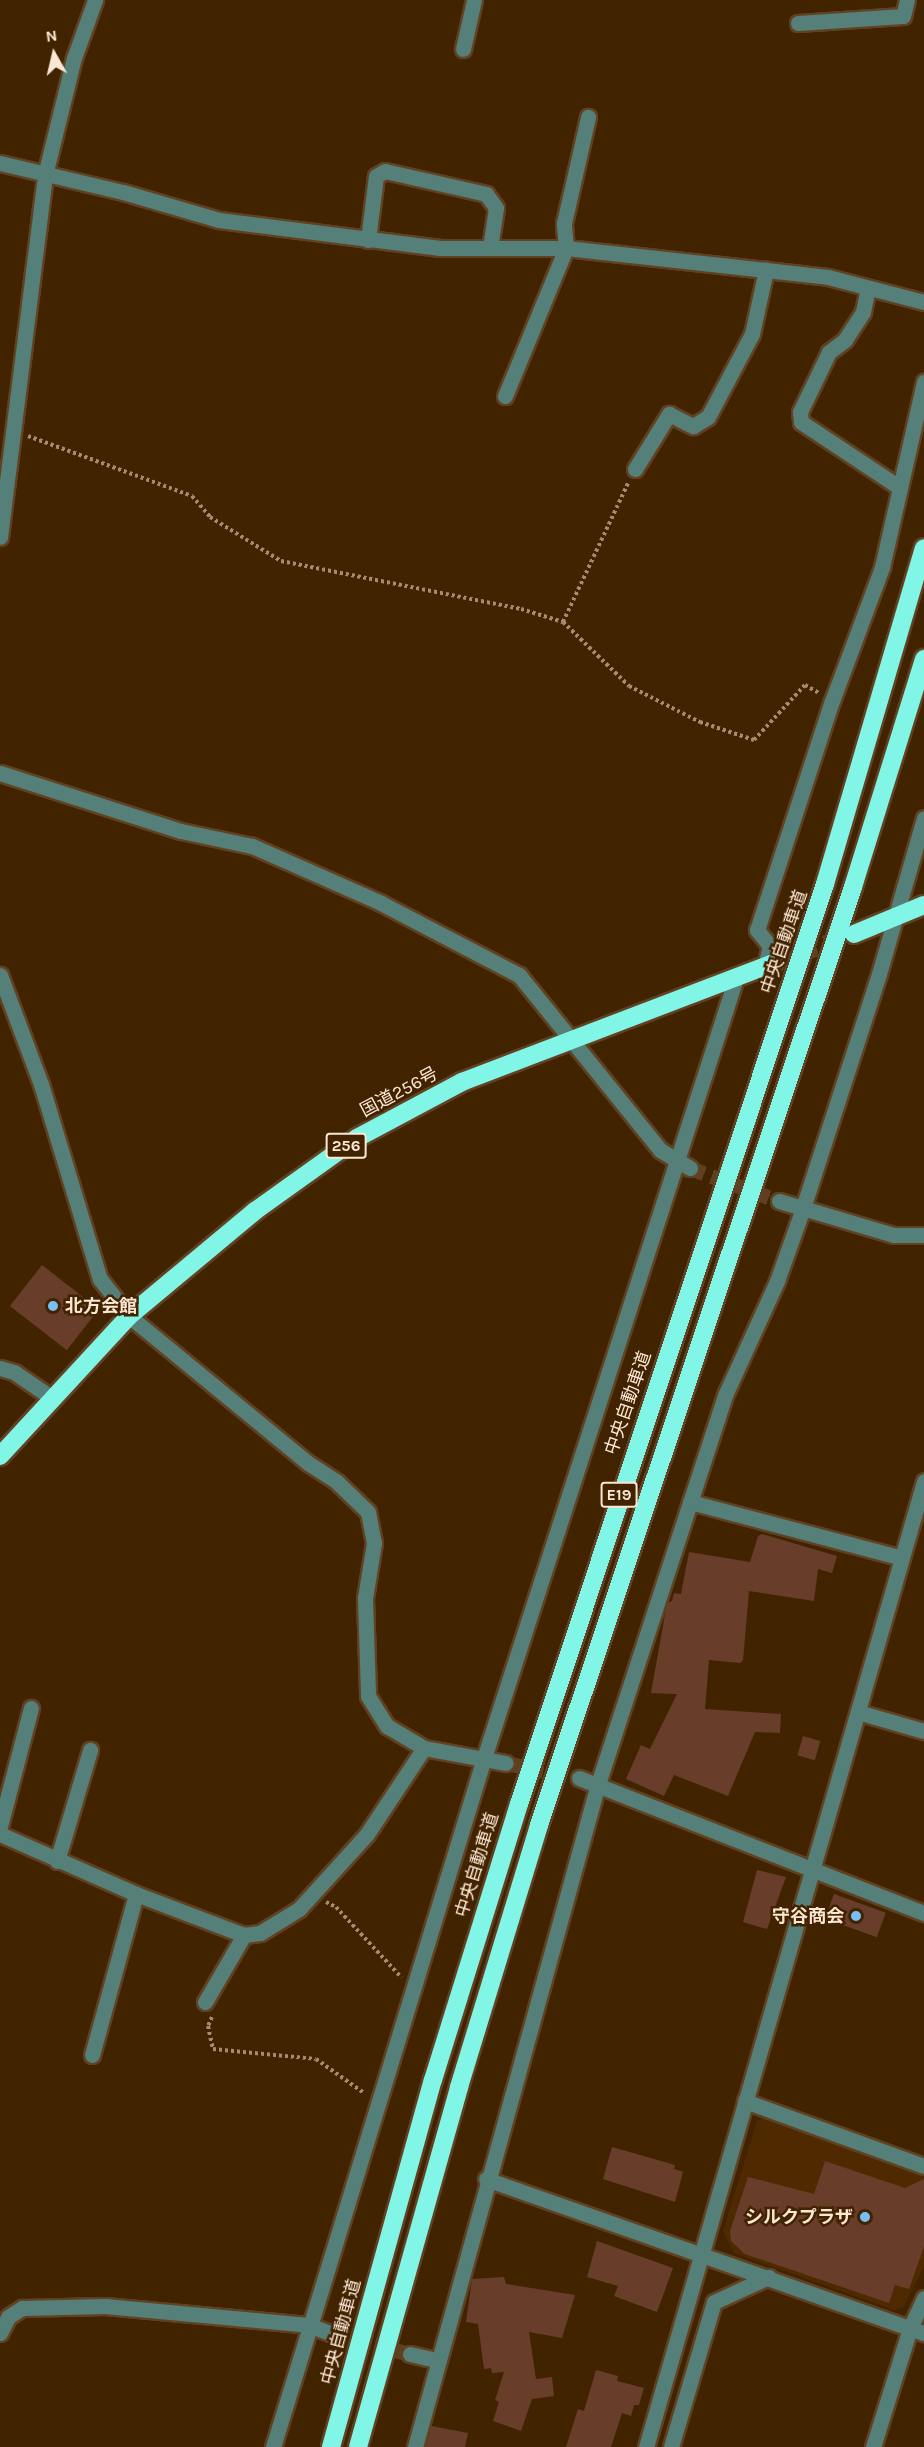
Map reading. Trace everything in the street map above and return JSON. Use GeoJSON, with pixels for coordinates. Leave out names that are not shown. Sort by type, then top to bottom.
{"type":"FeatureCollection","features":[{"type":"Feature","properties":{"kind":"highway","name":"中央自動車道"},"geometry":{"type":"LineString","coordinates":[[331,2447],[433,2080],[508,1837],[825,884],[924,548]]}},
{"type":"Feature","properties":{"kind":"highway","name":"E19"},"geometry":{"type":"LineString","coordinates":[[358,2447],[459,2087],[538,1825],[853,888],[924,659]]}},
{"type":"Feature","properties":{"kind":"highway"},"geometry":{"type":"LineString","coordinates":[[854,934],[924,905]]}},
{"type":"Feature","properties":{"kind":"highway","name":"国道256号"},"geometry":{"type":"LineString","coordinates":[[0,1456],[129,1316],[255,1211],[357,1138],[462,1082],[572,1038],[769,965]]}},
{"type":"Feature","properties":{"kind":"street"},"geometry":{"type":"LineString","coordinates":[[0,537],[45,175],[74,58],[95,0]]}},
{"type":"Feature","properties":{"kind":"street"},"geometry":{"type":"LineString","coordinates":[[463,49],[474,0]]}},
{"type":"Feature","properties":{"kind":"street"},"geometry":{"type":"LineString","coordinates":[[798,23],[903,16],[907,0]]}},
{"type":"Feature","properties":{"kind":"street"},"geometry":{"type":"LineString","coordinates":[[504,396],[566,248],[564,223],[588,117]]}},
{"type":"Feature","properties":{"kind":"street"},"geometry":{"type":"LineString","coordinates":[[0,164],[123,192],[219,220],[440,248],[566,248],[828,277],[924,302]]}},
{"type":"Feature","properties":{"kind":"street"},"geometry":{"type":"LineString","coordinates":[[368,240],[376,176],[385,171],[486,194],[496,208],[490,248]]}},
{"type":"Feature","properties":{"kind":"street"},"geometry":{"type":"LineString","coordinates":[[635,469],[669,414],[693,426],[708,417],[752,334],[766,270]]}},
{"type":"Feature","properties":{"kind":"street"},"geometry":{"type":"LineString","coordinates":[[868,288],[864,312],[845,340],[830,352],[800,412],[801,422],[899,487]]}},
{"type":"Feature","properties":{"kind":"street"},"geometry":{"type":"LineString","coordinates":[[769,965],[770,946],[758,930],[832,701],[882,567],[924,382]]}},
{"type":"Feature","properties":{"kind":"street"},"geometry":{"type":"LineString","coordinates":[[0,773],[181,831],[252,846],[381,903],[519,975],[660,1150],[690,1168]]}},
{"type":"Feature","properties":{"kind":"street"},"geometry":{"type":"LineString","coordinates":[[415,2447],[436,2360],[598,1784],[726,1393],[777,1281],[802,1211],[924,818]]}},
{"type":"Feature","properties":{"kind":"street"},"geometry":{"type":"LineString","coordinates":[[0,975],[41,1084],[100,1278],[129,1316],[308,1463],[337,1482],[368,1512],[374,1543],[365,1598],[368,1696],[387,1726],[424,1748],[506,1763]]}},
{"type":"Feature","properties":{"kind":"street"},"geometry":{"type":"LineString","coordinates":[[273,2447],[308,2325],[484,1758],[736,978]]}},
{"type":"Feature","properties":{"kind":"street"},"geometry":{"type":"LineString","coordinates":[[779,1201],[802,1211],[894,1235],[924,1235]]}},
{"type":"Feature","properties":{"kind":"street"},"geometry":{"type":"LineString","coordinates":[[0,1368],[14,1372],[52,1398]]}},
{"type":"Feature","properties":{"kind":"street"},"geometry":{"type":"LineString","coordinates":[[646,2447],[811,1867],[924,1481]]}},
{"type":"Feature","properties":{"kind":"street"},"geometry":{"type":"LineString","coordinates":[[690,1503],[902,1558]]}},
{"type":"Feature","properties":{"kind":"street"},"geometry":{"type":"LineString","coordinates":[[0,1827],[32,1708]]}},
{"type":"Feature","properties":{"kind":"street"},"geometry":{"type":"LineString","coordinates":[[858,1712],[924,1731]]}},
{"type":"Feature","properties":{"kind":"street"},"geometry":{"type":"LineString","coordinates":[[0,1834],[57,1862],[136,1894],[244,1935],[260,1934],[299,1910],[368,1834],[424,1748]]}},
{"type":"Feature","properties":{"kind":"street"},"geometry":{"type":"LineString","coordinates":[[57,1862],[90,1750]]}},
{"type":"Feature","properties":{"kind":"street"},"geometry":{"type":"LineString","coordinates":[[579,1778],[811,1867],[924,1914]]}},
{"type":"Feature","properties":{"kind":"street"},"geometry":{"type":"LineString","coordinates":[[92,2055],[136,1894]]}},
{"type":"Feature","properties":{"kind":"street"},"geometry":{"type":"LineString","coordinates":[[205,2002],[244,1935]]}},
{"type":"Feature","properties":{"kind":"street"},"geometry":{"type":"LineString","coordinates":[[746,2101],[924,2166]]}},
{"type":"Feature","properties":{"kind":"street"},"geometry":{"type":"LineString","coordinates":[[486,2179],[917,2331]]}},
{"type":"Feature","properties":{"kind":"street"},"geometry":{"type":"LineString","coordinates":[[671,2447],[714,2302],[768,2277]]}},
{"type":"Feature","properties":{"kind":"street"},"geometry":{"type":"LineString","coordinates":[[873,2447],[917,2331],[924,2298]]}},
{"type":"Feature","properties":{"kind":"street"},"geometry":{"type":"LineString","coordinates":[[0,2333],[8,2317],[22,2308],[93,2306],[308,2325],[330,2333]]}},
{"type":"Feature","properties":{"kind":"street"},"geometry":{"type":"LineString","coordinates":[[410,2354],[436,2360]]}},
{"type":"Feature","properties":{"kind":"path"},"geometry":{"type":"LineString","coordinates":[[13,430],[192,496],[210,518],[281,561],[522,609],[563,622],[629,686],[700,722],[754,740],[805,685],[832,701]]}},
{"type":"Feature","properties":{"kind":"path"},"geometry":{"type":"LineString","coordinates":[[563,622],[635,469]]}},
{"type":"Feature","properties":{"kind":"path"},"geometry":{"type":"LineString","coordinates":[[313,1895],[336,1908],[399,1976],[415,1981]]}},
{"type":"Feature","properties":{"kind":"path"},"geometry":{"type":"LineString","coordinates":[[213,2015],[208,2026],[213,2049],[316,2059],[377,2103]]}},
{"type":"Feature","properties":{"kind":"shaded area"},"geometry":{"type":"Polygon","coordinates":[[[765,2117],[924,2177],[924,2266],[904,2306],[894,2310],[734,2253],[723,2231],[757,2121],[765,2117]]]}},
{"type":"Feature","properties":{"kind":"building","name":"北方会館"},"geometry":{"type":"Polygon","coordinates":[[[42,1265],[99,1309],[67,1350],[10,1306],[42,1265]]]}},
{"type":"Feature","properties":{"kind":"building"},"geometry":{"type":"Polygon","coordinates":[[[762,1534],[837,1556],[832,1573],[818,1569],[814,1601],[749,1591],[743,1660],[740,1663],[709,1660],[705,1709],[781,1714],[780,1733],[755,1732],[728,1796],[674,1775],[664,1796],[626,1779],[641,1745],[650,1749],[677,1694],[651,1693],[667,1603],[672,1601],[674,1593],[681,1594],[689,1552],[750,1562],[758,1536],[762,1534]]]}},
{"type":"Feature","properties":{"kind":"building"},"geometry":{"type":"Polygon","coordinates":[[[803,1736],[820,1741],[815,1760],[797,1755],[803,1736]]]}},
{"type":"Feature","properties":{"kind":"building"},"geometry":{"type":"Polygon","coordinates":[[[757,1870],[786,1877],[767,1929],[743,1922],[757,1870]]]}},
{"type":"Feature","properties":{"kind":"building","name":"守谷商会"},"geometry":{"type":"Polygon","coordinates":[[[834,1894],[886,1913],[877,1937],[825,1918],[834,1894]]]}},
{"type":"Feature","properties":{"kind":"building"},"geometry":{"type":"Polygon","coordinates":[[[612,2147],[675,2165],[674,2169],[683,2172],[675,2202],[603,2179],[612,2147]]]}},
{"type":"Feature","properties":{"kind":"building","name":"シルクプラザ"},"geometry":{"type":"Polygon","coordinates":[[[825,2161],[905,2188],[924,2179],[924,2247],[909,2289],[895,2285],[889,2303],[745,2254],[731,2241],[730,2231],[748,2177],[814,2194],[825,2161]]]}},
{"type":"Feature","properties":{"kind":"building"},"geometry":{"type":"Polygon","coordinates":[[[597,2241],[673,2268],[657,2312],[614,2296],[618,2286],[587,2277],[597,2241]]]}},
{"type":"Feature","properties":{"kind":"building"},"geometry":{"type":"Polygon","coordinates":[[[504,2277],[506,2284],[575,2295],[562,2338],[529,2332],[536,2379],[552,2377],[554,2396],[532,2399],[521,2431],[493,2421],[499,2402],[495,2400],[504,2372],[492,2373],[491,2368],[484,2369],[478,2324],[466,2322],[472,2279],[504,2277]]]}},
{"type":"Feature","properties":{"kind":"building"},"geometry":{"type":"Polygon","coordinates":[[[596,2370],[618,2376],[617,2381],[644,2388],[639,2405],[634,2405],[631,2416],[622,2413],[611,2447],[566,2447],[578,2409],[584,2411],[596,2370]]]}},
{"type":"Feature","properties":{"kind":"building"},"geometry":{"type":"Polygon","coordinates":[[[431,2426],[468,2433],[465,2447],[425,2447],[431,2426]]]}},
{"type":"Feature","properties":{"kind":"tunnel"},"geometry":{"type":"LineString","coordinates":[[774,963],[845,937]]}},
{"type":"Feature","properties":{"kind":"tunnel"},"geometry":{"type":"LineString","coordinates":[[690,1168],[779,1201]]}},
{"type":"Feature","properties":{"kind":"tunnel"},"geometry":{"type":"LineString","coordinates":[[506,1763],[579,1778]]}},
{"type":"Feature","properties":{"kind":"tunnel"},"geometry":{"type":"LineString","coordinates":[[330,2333],[410,2354]]}},
{"type":"Feature","properties":{"kind":"place","name":"北方会館"},"geometry":{"type":"Point","coordinates":[53,1306]}},
{"type":"Feature","properties":{"kind":"place","name":"守谷商会"},"geometry":{"type":"Point","coordinates":[856,1916]}},
{"type":"Feature","properties":{"kind":"place","name":"シルクプラザ"},"geometry":{"type":"Point","coordinates":[865,2217]}}]}
